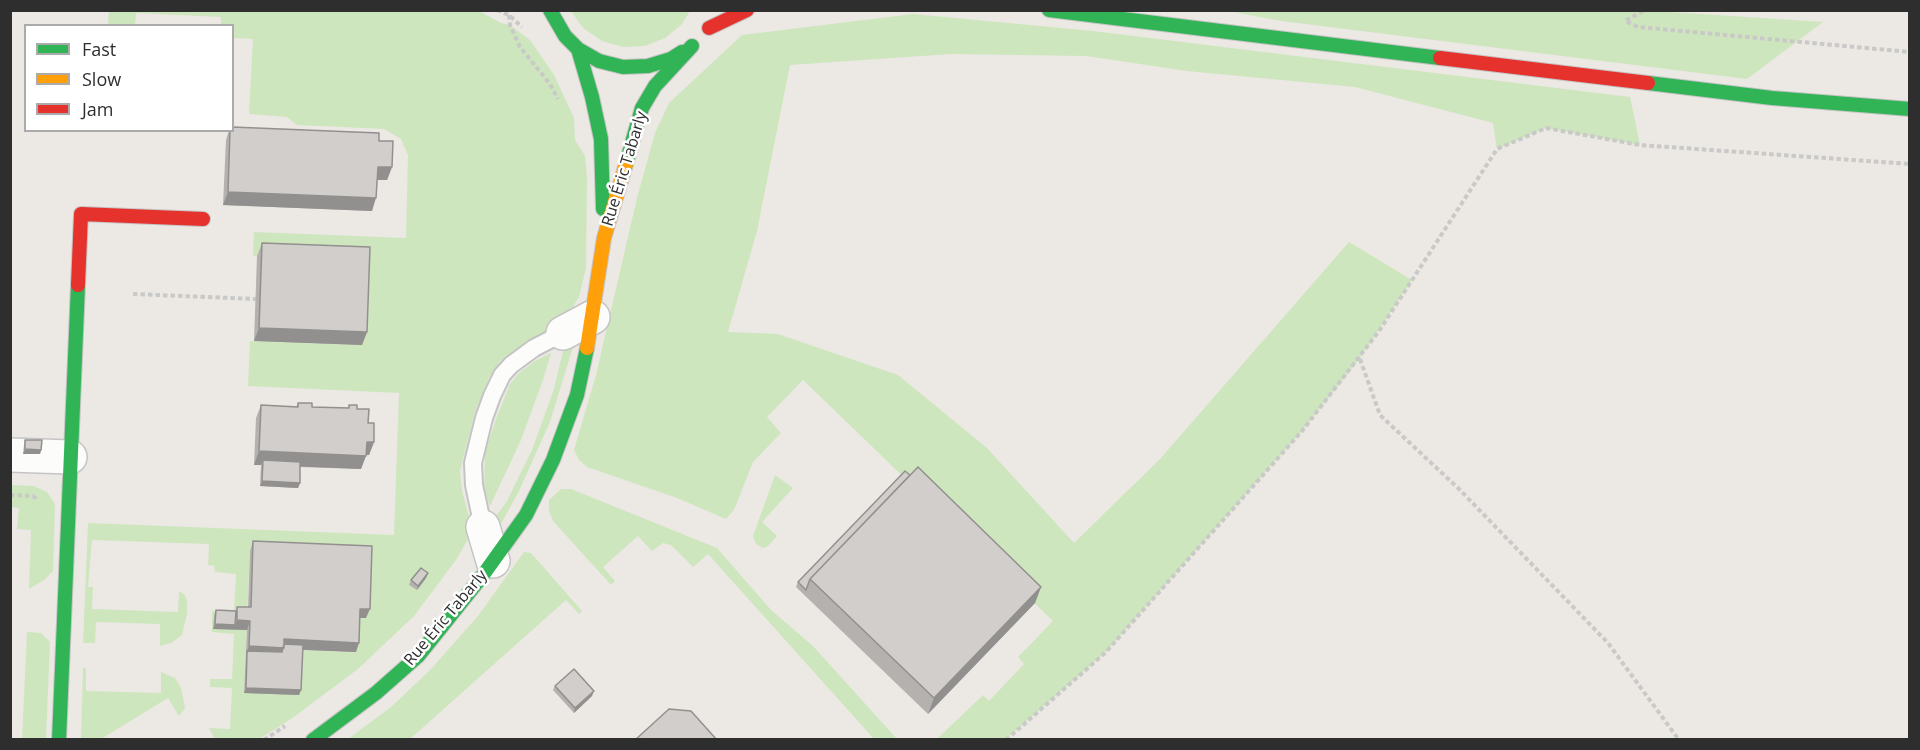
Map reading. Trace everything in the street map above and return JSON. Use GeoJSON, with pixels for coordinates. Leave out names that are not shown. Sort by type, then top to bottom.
{"type":"FeatureCollection","features":[{"type":"Feature","properties":{"kind":"street"},"geometry":{"type":"LineString","coordinates":[[709,28],[717,10]]}},
{"type":"Feature","properties":{"kind":"street"},"geometry":{"type":"LineString","coordinates":[[709,28],[747,10]]}},
{"type":"Feature","properties":{"kind":"street"},"geometry":{"type":"LineString","coordinates":[[1049,10],[1761,97],[1910,109]]}},
{"type":"Feature","properties":{"kind":"street"},"geometry":{"type":"LineString","coordinates":[[553,16],[565,36],[579,49],[599,61],[623,67],[648,66],[672,59],[692,46]]}},
{"type":"Feature","properties":{"kind":"street","name":"Rue Éric Tabarly"},"geometry":{"type":"LineString","coordinates":[[313,740],[376,693],[418,656],[493,561],[526,514],[553,460],[577,395],[593,317],[604,238],[642,108],[655,86],[709,28]]}},
{"type":"Feature","properties":{"kind":"street","name":"Rue Éric Tabarly"},"geometry":{"type":"LineString","coordinates":[[579,49],[601,139],[604,238]]}},
{"type":"Feature","properties":{"kind":"street"},"geometry":{"type":"LineString","coordinates":[[59,740],[81,214],[203,219]]}},
{"type":"Feature","properties":{"kind":"street"},"geometry":{"type":"LineString","coordinates":[[562,333],[593,317]]}},
{"type":"Feature","properties":{"kind":"street"},"geometry":{"type":"LineString","coordinates":[[10,455],[70,457]]}},
{"type":"Feature","properties":{"kind":"street","name":"Rue Éric Tabarly"},"geometry":{"type":"LineString","coordinates":[[483,527],[493,561]]}},
{"type":"Feature","properties":{"kind":"lane"},"geometry":{"type":"LineString","coordinates":[[533,10],[553,16]]}},
{"type":"Feature","properties":{"kind":"lane"},"geometry":{"type":"LineString","coordinates":[[483,527],[474,485],[473,463],[477,441],[492,396],[502,375],[511,364],[562,333]]}},
{"type":"Feature","properties":{"kind":"path"},"geometry":{"type":"LineString","coordinates":[[1643,11],[1625,21],[1638,27],[1910,52]]}},
{"type":"Feature","properties":{"kind":"path"},"geometry":{"type":"LineString","coordinates":[[509,15],[510,25],[520,47],[550,84],[559,104]]}},
{"type":"Feature","properties":{"kind":"path"},"geometry":{"type":"LineString","coordinates":[[1006,740],[1105,653],[1302,431],[1360,358],[1497,149],[1546,128],[1640,145],[1910,164]]}},
{"type":"Feature","properties":{"kind":"path"},"geometry":{"type":"LineString","coordinates":[[133,294],[256,299]]}},
{"type":"Feature","properties":{"kind":"path"},"geometry":{"type":"LineString","coordinates":[[1360,358],[1380,415],[1459,489],[1608,643],[1679,740]]}},
{"type":"Feature","properties":{"kind":"path"},"geometry":{"type":"LineString","coordinates":[[10,495],[33,496]]}},
{"type":"Feature","properties":{"kind":"path"},"geometry":{"type":"LineString","coordinates":[[264,740],[288,724]]}},
{"type":"Feature","properties":{"kind":"green space"},"geometry":{"type":"Polygon","coordinates":[[[477,10],[501,23],[510,25],[530,40],[554,75],[574,118],[575,140],[585,156],[587,178],[586,268],[579,297],[568,315],[554,328],[529,340],[500,361],[489,378],[475,412],[460,471],[462,491],[473,531],[456,560],[414,616],[358,669],[291,719],[259,739],[215,739],[209,728],[230,729],[232,688],[210,687],[210,679],[232,679],[234,634],[212,632],[212,611],[234,611],[236,574],[215,572],[214,566],[208,565],[209,544],[92,540],[88,587],[93,587],[92,609],[178,612],[179,591],[187,600],[187,614],[182,635],[171,643],[160,646],[160,624],[96,622],[95,643],[83,643],[88,523],[394,535],[399,393],[248,386],[250,341],[362,345],[257,256],[253,256],[254,232],[406,238],[408,155],[401,139],[384,129],[297,125],[287,117],[249,114],[253,39],[234,38],[234,24],[221,24],[221,17],[136,13],[135,24],[108,24],[109,11],[477,10]],[[250,551],[247,615],[214,615],[214,629],[247,630],[244,693],[301,650],[356,652],[250,551]]]}},
{"type":"Feature","properties":{"kind":"green space"},"geometry":{"type":"Polygon","coordinates":[[[1641,10],[1823,22],[1747,79],[1281,21],[1228,11],[1641,10]]]}},
{"type":"Feature","properties":{"kind":"green space"},"geometry":{"type":"Polygon","coordinates":[[[571,11],[690,11],[682,24],[665,38],[645,46],[623,47],[602,41],[583,28],[571,11]]]}},
{"type":"Feature","properties":{"kind":"green space"},"geometry":{"type":"Polygon","coordinates":[[[913,14],[1093,31],[1630,97],[1640,145],[1546,128],[1497,149],[1493,123],[1355,87],[1187,71],[1086,56],[951,54],[790,65],[757,231],[728,332],[778,334],[898,375],[987,448],[1074,543],[1160,459],[1349,242],[1412,280],[1360,358],[1302,431],[1105,653],[1006,739],[937,739],[983,695],[989,701],[1024,664],[1018,657],[1053,621],[803,380],[767,417],[781,433],[753,462],[734,510],[726,519],[677,498],[587,467],[579,460],[574,450],[596,375],[637,198],[655,133],[669,103],[742,35],[913,14]]]}},
{"type":"Feature","properties":{"kind":"green space"},"geometry":{"type":"Polygon","coordinates":[[[573,347],[550,422],[518,493],[498,529],[494,518],[506,503],[532,450],[554,389],[563,351],[573,347]]]}},
{"type":"Feature","properties":{"kind":"green space"},"geometry":{"type":"Polygon","coordinates":[[[551,353],[521,440],[490,506],[484,492],[485,453],[496,419],[510,384],[519,373],[551,353]]]}},
{"type":"Feature","properties":{"kind":"green space"},"geometry":{"type":"Polygon","coordinates":[[[775,475],[793,488],[762,522],[777,536],[763,548],[756,544],[753,536],[775,475]]]}},
{"type":"Feature","properties":{"kind":"green space"},"geometry":{"type":"Polygon","coordinates":[[[11,485],[34,486],[47,492],[55,504],[53,571],[29,589],[31,530],[17,529],[19,508],[11,507],[11,485]]]}},
{"type":"Feature","properties":{"kind":"green space"},"geometry":{"type":"Polygon","coordinates":[[[561,489],[571,489],[717,548],[771,610],[813,646],[897,739],[874,739],[708,554],[693,567],[671,545],[663,543],[652,551],[638,536],[603,567],[615,581],[611,585],[553,521],[549,511],[549,500],[561,489]]]}},
{"type":"Feature","properties":{"kind":"green space"},"geometry":{"type":"Polygon","coordinates":[[[524,552],[531,553],[582,611],[579,614],[566,600],[410,739],[348,739],[391,707],[431,669],[478,616],[524,552]]]}},
{"type":"Feature","properties":{"kind":"green space"},"geometry":{"type":"Polygon","coordinates":[[[27,632],[41,633],[50,642],[46,739],[22,740],[27,632]]]}},
{"type":"Feature","properties":{"kind":"green space"},"geometry":{"type":"Polygon","coordinates":[[[83,668],[86,668],[86,691],[161,693],[161,672],[175,678],[181,688],[185,708],[179,716],[168,698],[101,739],[81,739],[83,668]]]}},
{"type":"Feature","properties":{"kind":"building"},"geometry":{"type":"Polygon","coordinates":[[[234,127],[379,133],[379,141],[393,141],[392,167],[378,167],[376,198],[228,192],[230,132],[234,132],[234,127]]]}},
{"type":"Feature","properties":{"kind":"building"},"geometry":{"type":"Polygon","coordinates":[[[262,243],[370,247],[367,332],[259,328],[262,243]]]}},
{"type":"Feature","properties":{"kind":"building"},"geometry":{"type":"Polygon","coordinates":[[[298,403],[312,403],[312,407],[349,408],[349,405],[357,405],[357,409],[369,409],[368,423],[374,423],[374,442],[367,442],[366,456],[259,451],[261,405],[298,407],[298,403]]]}},
{"type":"Feature","properties":{"kind":"building"},"geometry":{"type":"Polygon","coordinates":[[[25,440],[42,440],[41,450],[25,449],[25,440]]]}},
{"type":"Feature","properties":{"kind":"building"},"geometry":{"type":"Polygon","coordinates":[[[263,460],[300,462],[300,483],[262,481],[263,460]]]}},
{"type":"Feature","properties":{"kind":"building"},"geometry":{"type":"Polygon","coordinates":[[[918,467],[1041,587],[934,698],[810,579],[918,467]]]}},
{"type":"Feature","properties":{"kind":"building"},"geometry":{"type":"Polygon","coordinates":[[[905,471],[910,475],[810,579],[806,590],[798,582],[905,471]]]}},
{"type":"Feature","properties":{"kind":"building"},"geometry":{"type":"Polygon","coordinates":[[[253,541],[372,546],[370,609],[360,609],[359,643],[284,639],[284,648],[249,646],[250,621],[237,620],[237,607],[251,607],[253,541]]]}},
{"type":"Feature","properties":{"kind":"building"},"geometry":{"type":"Polygon","coordinates":[[[421,568],[428,573],[418,586],[411,580],[421,568]]]}},
{"type":"Feature","properties":{"kind":"building"},"geometry":{"type":"Polygon","coordinates":[[[216,610],[236,611],[235,625],[215,624],[216,610]]]}},
{"type":"Feature","properties":{"kind":"building"},"geometry":{"type":"Polygon","coordinates":[[[284,644],[303,645],[301,690],[246,688],[247,651],[282,652],[284,644]]]}},
{"type":"Feature","properties":{"kind":"building"},"geometry":{"type":"Polygon","coordinates":[[[574,669],[594,691],[575,708],[555,686],[574,669]]]}},
{"type":"Feature","properties":{"kind":"building"},"geometry":{"type":"Polygon","coordinates":[[[669,709],[691,711],[717,740],[635,740],[669,709]]]}},
{"type":"Feature","properties":{"kind":"traffic: fast"},"geometry":{"type":"LineString","coordinates":[[550,10],[565,36],[578,49],[599,61],[623,67],[648,66],[671,59],[682,52]]}},
{"type":"Feature","properties":{"kind":"traffic: fast"},"geometry":{"type":"LineString","coordinates":[[1049,10],[1440,58]]}},
{"type":"Feature","properties":{"kind":"traffic: fast"},"geometry":{"type":"LineString","coordinates":[[626,164],[642,108],[655,86],[692,46]]}},
{"type":"Feature","properties":{"kind":"traffic: fast"},"geometry":{"type":"LineString","coordinates":[[578,49],[601,139],[603,209]]}},
{"type":"Feature","properties":{"kind":"traffic: fast"},"geometry":{"type":"LineString","coordinates":[[1648,83],[1772,98],[1910,109]]}},
{"type":"Feature","properties":{"kind":"traffic: fast"},"geometry":{"type":"LineString","coordinates":[[59,740],[78,285]]}},
{"type":"Feature","properties":{"kind":"traffic: fast"},"geometry":{"type":"LineString","coordinates":[[313,740],[376,693],[418,656],[483,575],[526,515],[553,460],[577,395],[587,348]]}},
{"type":"Feature","properties":{"kind":"traffic: slow"},"geometry":{"type":"LineString","coordinates":[[587,348],[604,238],[626,164]]}},
{"type":"Feature","properties":{"kind":"traffic: jam"},"geometry":{"type":"LineString","coordinates":[[709,28],[747,10]]}},
{"type":"Feature","properties":{"kind":"traffic: jam"},"geometry":{"type":"LineString","coordinates":[[1440,58],[1648,83]]}},
{"type":"Feature","properties":{"kind":"traffic: jam"},"geometry":{"type":"LineString","coordinates":[[78,285],[81,214],[203,219]]}}]}
